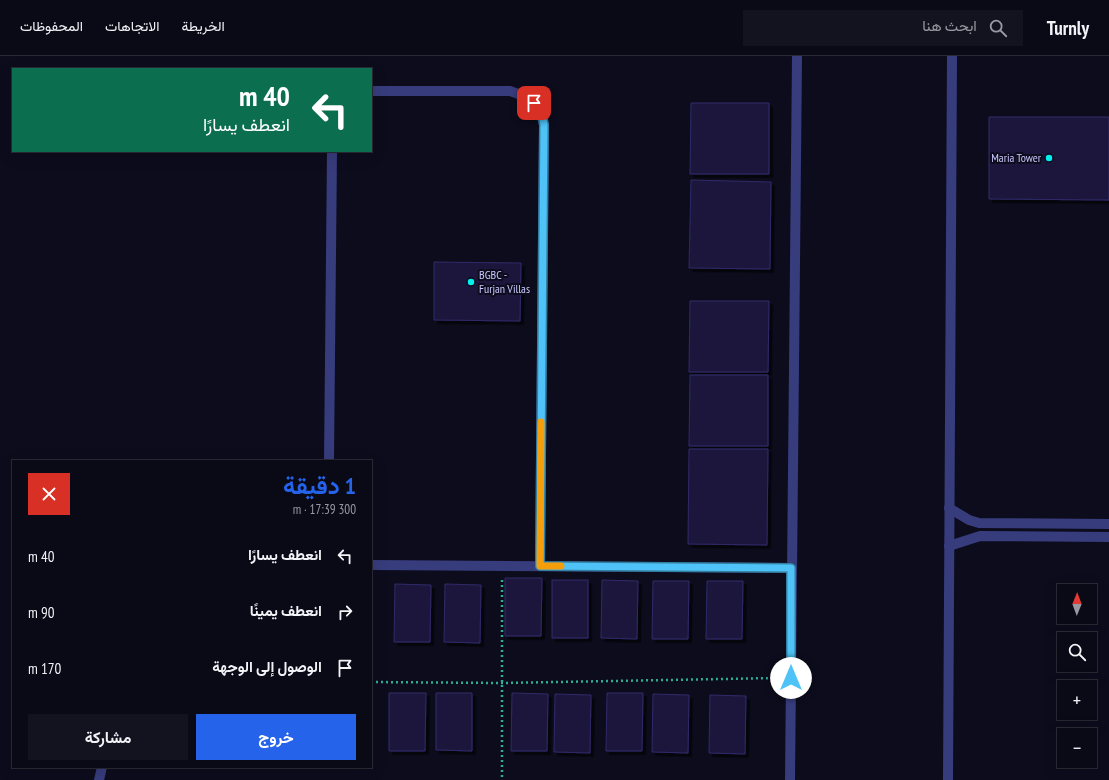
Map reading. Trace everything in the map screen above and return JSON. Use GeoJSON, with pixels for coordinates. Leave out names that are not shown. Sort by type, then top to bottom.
{"type":"FeatureCollection","features":[{"type":"Feature","properties":{"kind":"street"},"geometry":{"type":"LineString","coordinates":[[790,780],[797,56]]}},
{"type":"Feature","properties":{"kind":"street"},"geometry":{"type":"LineString","coordinates":[[948,780],[952,56]]}},
{"type":"Feature","properties":{"kind":"street"},"geometry":{"type":"LineString","coordinates":[[372,91],[510,91],[528,99],[542,114],[544,125],[540,566]]}},
{"type":"Feature","properties":{"kind":"street"},"geometry":{"type":"LineString","coordinates":[[330,460],[332,152]]}},
{"type":"Feature","properties":{"kind":"street"},"geometry":{"type":"LineString","coordinates":[[949,508],[969,520],[979,523],[1109,524]]}},
{"type":"Feature","properties":{"kind":"street"},"geometry":{"type":"LineString","coordinates":[[949,546],[980,536],[1109,537]]}},
{"type":"Feature","properties":{"kind":"street"},"geometry":{"type":"LineString","coordinates":[[372,565],[791,568]]}},
{"type":"Feature","properties":{"kind":"street"},"geometry":{"type":"LineString","coordinates":[[99,780],[102,768]]}},
{"type":"Feature","properties":{"kind":"path"},"geometry":{"type":"LineString","coordinates":[[502,566],[502,780]]}},
{"type":"Feature","properties":{"kind":"path"},"geometry":{"type":"LineString","coordinates":[[372,682],[502,683],[791,678]]}},
{"type":"Feature","properties":{"kind":"building"},"geometry":{"type":"Polygon","coordinates":[[[691,103],[769,103],[769,174],[690,174],[691,103]]]}},
{"type":"Feature","properties":{"kind":"building","name":"Maria Tower"},"geometry":{"type":"Polygon","coordinates":[[[989,117],[1109,117],[1109,200],[989,199],[989,117]]]}},
{"type":"Feature","properties":{"kind":"building"},"geometry":{"type":"Polygon","coordinates":[[[691,180],[771,182],[770,269],[689,268],[691,180]]]}},
{"type":"Feature","properties":{"kind":"building"},"geometry":{"type":"Polygon","coordinates":[[[434,262],[521,263],[520,321],[434,320],[434,262]]]}},
{"type":"Feature","properties":{"kind":"building"},"geometry":{"type":"Polygon","coordinates":[[[690,301],[769,301],[768,372],[689,372],[690,301]]]}},
{"type":"Feature","properties":{"kind":"building"},"geometry":{"type":"Polygon","coordinates":[[[690,375],[768,375],[768,446],[689,446],[690,375]]]}},
{"type":"Feature","properties":{"kind":"building"},"geometry":{"type":"Polygon","coordinates":[[[689,449],[768,449],[767,545],[688,544],[689,449]]]}},
{"type":"Feature","properties":{"kind":"building"},"geometry":{"type":"Polygon","coordinates":[[[505,578],[542,578],[541,636],[505,636],[505,578]]]}},
{"type":"Feature","properties":{"kind":"building"},"geometry":{"type":"Polygon","coordinates":[[[552,580],[588,580],[588,638],[552,638],[552,580]]]}},
{"type":"Feature","properties":{"kind":"building"},"geometry":{"type":"Polygon","coordinates":[[[602,580],[638,581],[637,639],[601,638],[602,580]]]}},
{"type":"Feature","properties":{"kind":"building"},"geometry":{"type":"Polygon","coordinates":[[[653,581],[689,581],[688,639],[652,639],[653,581]]]}},
{"type":"Feature","properties":{"kind":"building"},"geometry":{"type":"Polygon","coordinates":[[[707,581],[743,581],[742,639],[706,639],[707,581]]]}},
{"type":"Feature","properties":{"kind":"building"},"geometry":{"type":"Polygon","coordinates":[[[395,584],[431,585],[430,642],[394,642],[395,584]]]}},
{"type":"Feature","properties":{"kind":"building"},"geometry":{"type":"Polygon","coordinates":[[[445,584],[481,585],[480,643],[444,642],[445,584]]]}},
{"type":"Feature","properties":{"kind":"building"},"geometry":{"type":"Polygon","coordinates":[[[389,693],[426,693],[425,751],[389,751],[389,693]]]}},
{"type":"Feature","properties":{"kind":"building"},"geometry":{"type":"Polygon","coordinates":[[[436,693],[472,693],[472,751],[436,750],[436,693]]]}},
{"type":"Feature","properties":{"kind":"building"},"geometry":{"type":"Polygon","coordinates":[[[512,693],[548,694],[547,751],[511,751],[512,693]]]}},
{"type":"Feature","properties":{"kind":"building"},"geometry":{"type":"Polygon","coordinates":[[[607,693],[643,693],[642,751],[606,751],[607,693]]]}},
{"type":"Feature","properties":{"kind":"building"},"geometry":{"type":"Polygon","coordinates":[[[555,694],[591,695],[590,753],[554,752],[555,694]]]}},
{"type":"Feature","properties":{"kind":"building"},"geometry":{"type":"Polygon","coordinates":[[[653,694],[689,695],[688,753],[652,752],[653,694]]]}},
{"type":"Feature","properties":{"kind":"building"},"geometry":{"type":"Polygon","coordinates":[[[710,695],[746,696],[745,754],[709,753],[710,695]]]}},
{"type":"Feature","properties":{"kind":"slow traffic"},"geometry":{"type":"LineString","coordinates":[[541,422],[540,566],[561,566]]}},
{"type":"Feature","properties":{"kind":"place","name":"Maria Tower"},"geometry":{"type":"Point","coordinates":[1049,158]}},
{"type":"Feature","properties":{"kind":"place","name":"BGBC - Furjan Villas"},"geometry":{"type":"Point","coordinates":[471,282]}},
{"type":"Feature","properties":{"kind":"route"},"geometry":{"type":"LineString","coordinates":[[534,103],[542,114],[544,125],[540,566],[791,568],[791,678]]}}]}
